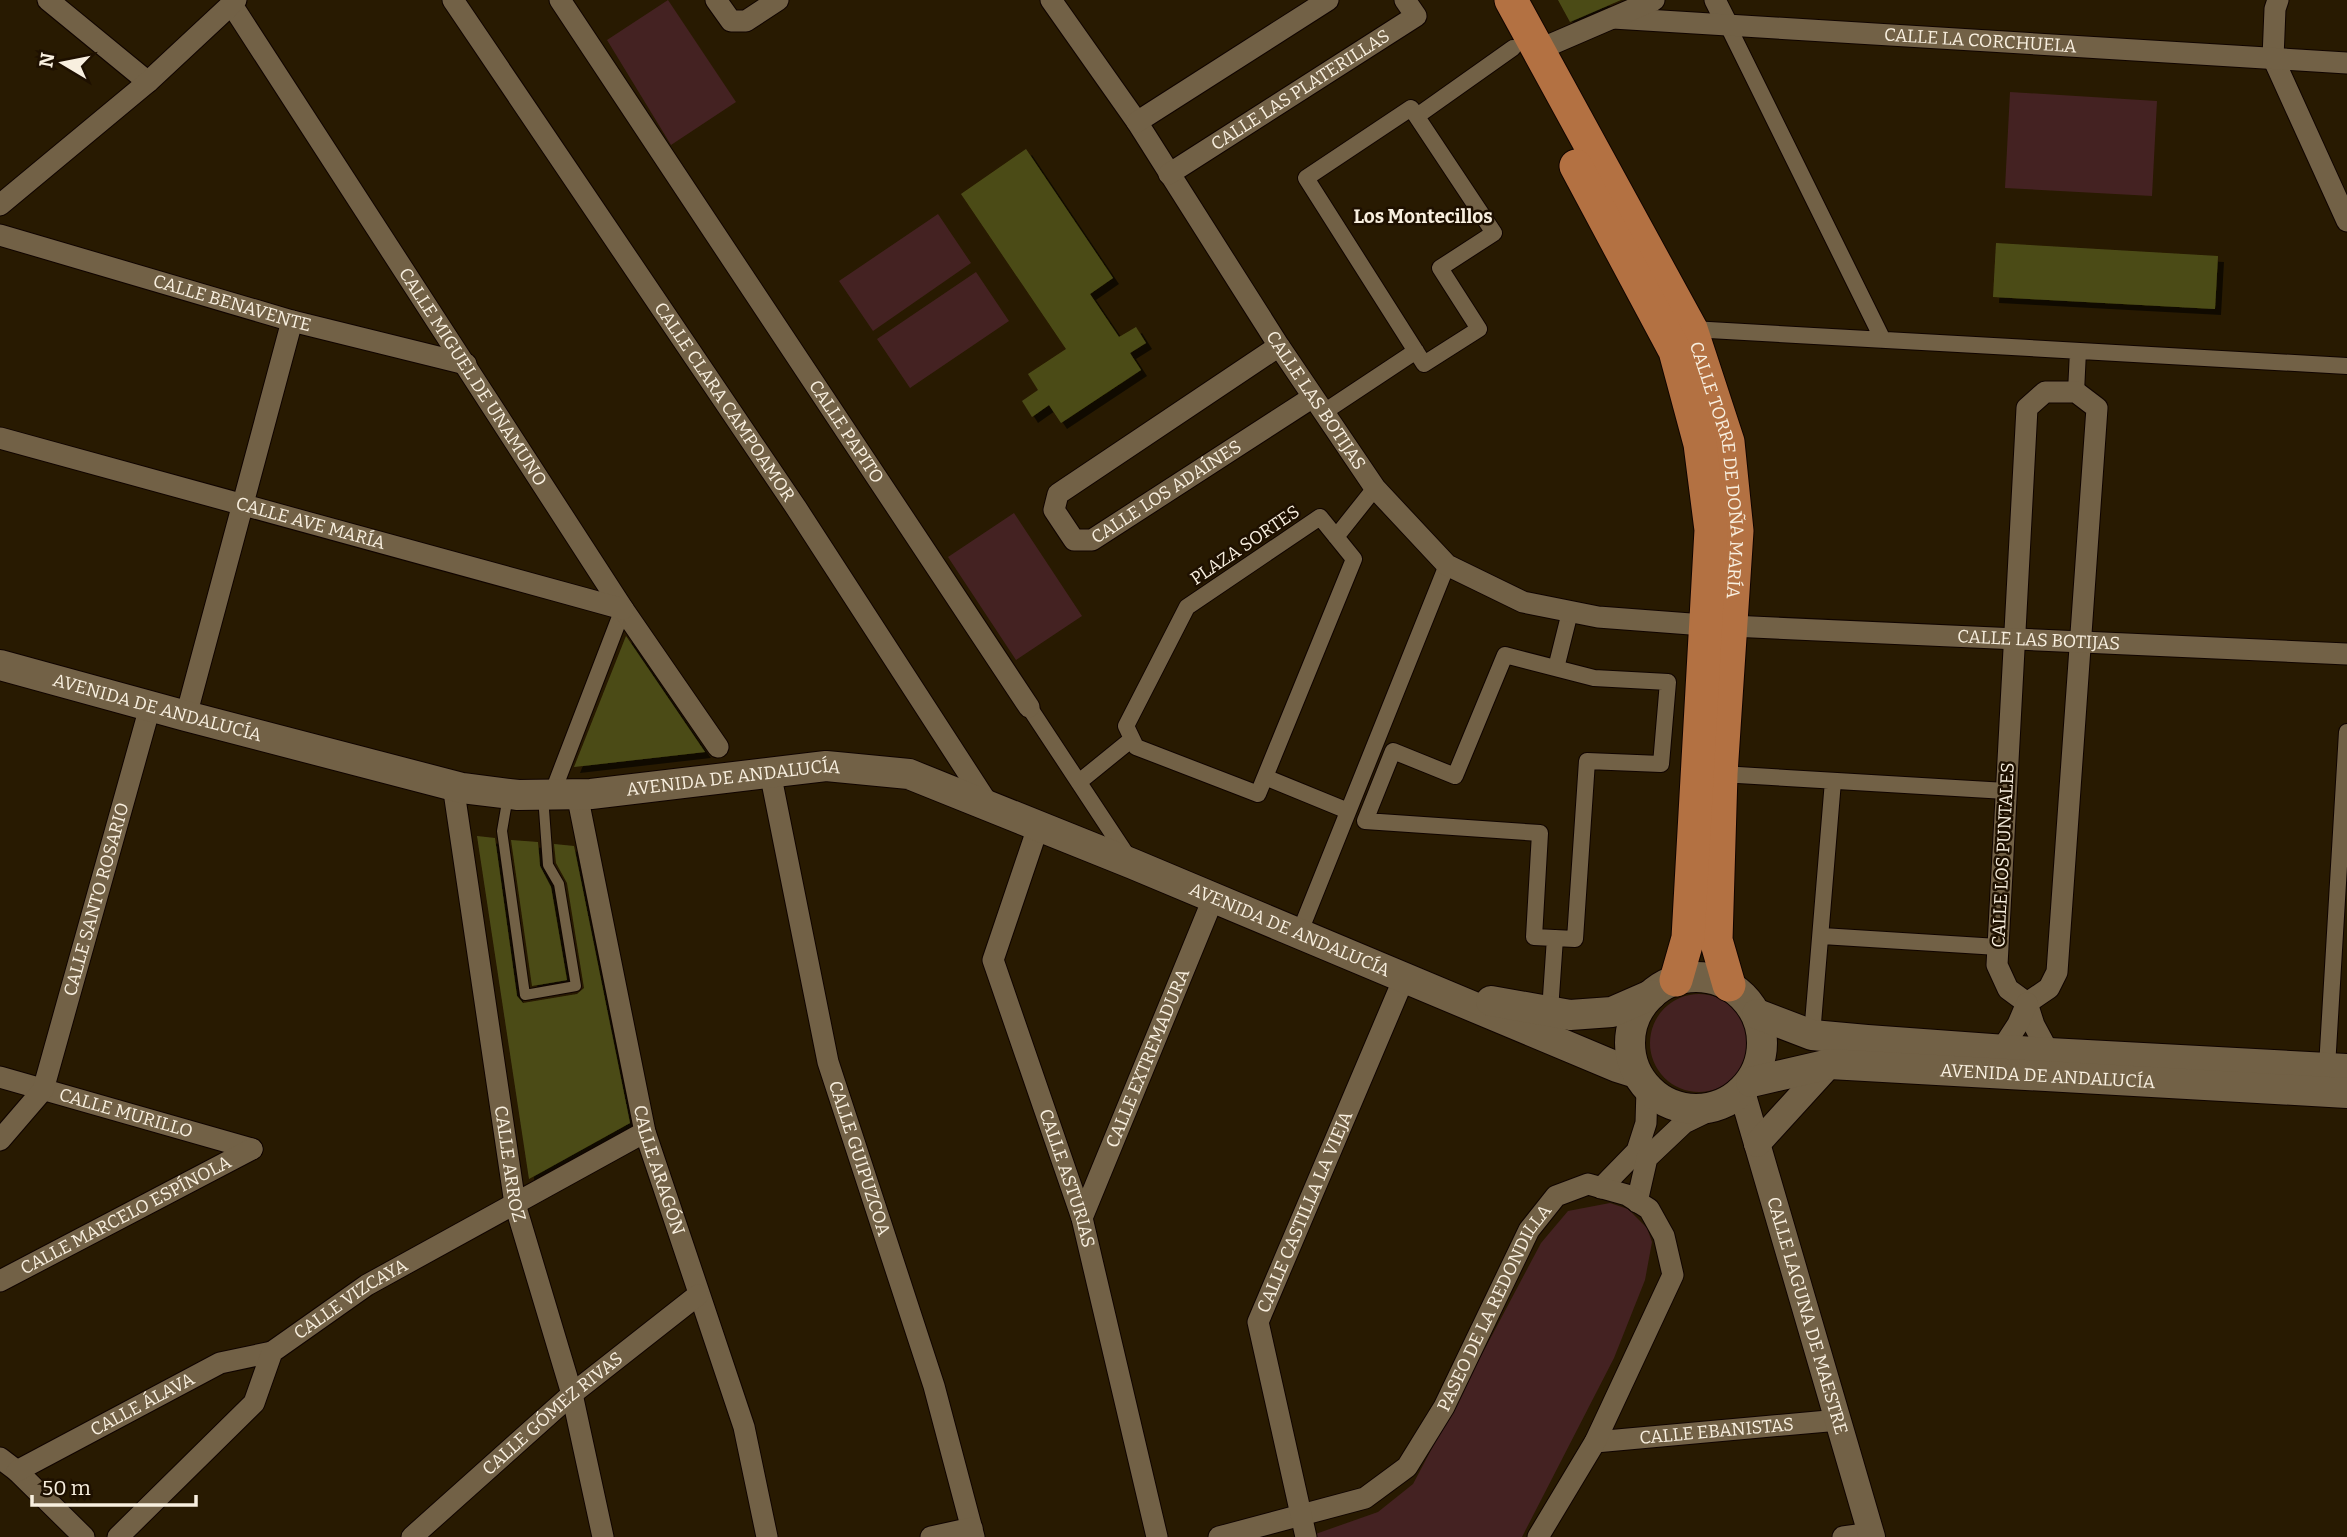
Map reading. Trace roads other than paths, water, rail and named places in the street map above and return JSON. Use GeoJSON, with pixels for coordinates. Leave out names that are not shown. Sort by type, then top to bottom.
{"type":"FeatureCollection","features":[{"type":"Feature","properties":{"kind":"main road","name":"CALLE TORRE DE DOÑA MARÍA"},"geometry":{"type":"LineString","coordinates":[[1488,0],[1526,49],[1691,329],[1728,442],[1737,531],[1718,626],[1682,724],[1688,938],[1663,987]]}},
{"type":"Feature","properties":{"kind":"main road","name":"CALLE TORRE DE DOÑA MARÍA"},"geometry":{"type":"LineString","coordinates":[[1511,0],[1526,49],[1675,351],[1700,444],[1711,530],[1718,626],[1721,774],[1716,940],[1729,985]]}},
{"type":"Feature","properties":{"kind":"main road","name":"AVENIDA DE ANDALUCÍA"},"geometry":{"type":"LineString","coordinates":[[1,669],[462,788],[557,794],[826,766],[909,774],[1439,992],[1618,1068],[1642,1081]]}},
{"type":"Feature","properties":{"kind":"main road"},"geometry":{"type":"LineString","coordinates":[[1693,976],[1712,978],[1729,985],[1745,997],[1756,1014],[1762,1031],[1759,1066],[1747,1087],[1717,1107],[1698,1110],[1679,1108],[1662,1101],[1642,1081],[1630,1053],[1631,1032],[1638,1012],[1663,987],[1693,976]]}},
{"type":"Feature","properties":{"kind":"main road","name":"AVENIDA DE ANDALUCÍA"},"geometry":{"type":"LineString","coordinates":[[1439,992],[1570,1015],[1612,1012],[1663,987]]}},
{"type":"Feature","properties":{"kind":"main road","name":"AVENIDA DE ANDALUCÍA"},"geometry":{"type":"LineString","coordinates":[[1756,1014],[1812,1035],[2001,1050],[2337,1068]]}},
{"type":"Feature","properties":{"kind":"main road","name":"AVENIDA DE ANDALUCÍA"},"geometry":{"type":"LineString","coordinates":[[1747,1087],[1830,1064],[2347,1093]]}},
{"type":"Feature","properties":{"kind":"street"},"geometry":{"type":"LineString","coordinates":[[48,0],[148,82]]}},
{"type":"Feature","properties":{"kind":"street","name":"CALLE CLARA CAMPOAMOR"},"geometry":{"type":"LineString","coordinates":[[453,0],[797,509],[990,807]]}},
{"type":"Feature","properties":{"kind":"street","name":"CALLE PAPITO"},"geometry":{"type":"LineString","coordinates":[[560,0],[1133,864]]}},
{"type":"Feature","properties":{"kind":"street"},"geometry":{"type":"LineString","coordinates":[[716,0],[731,21],[746,21],[778,0]]}},
{"type":"Feature","properties":{"kind":"street","name":"CALLE LAS BOTIJAS"},"geometry":{"type":"LineString","coordinates":[[1051,0],[1137,122],[1279,346],[1375,488],[1447,565],[1523,602],[1598,617],[1718,626],[2347,654]]}},
{"type":"Feature","properties":{"kind":"street"},"geometry":{"type":"LineString","coordinates":[[1137,122],[1328,0]]}},
{"type":"Feature","properties":{"kind":"street","name":"CALLE LAS PLATERILLAS"},"geometry":{"type":"LineString","coordinates":[[1169,174],[1416,16],[1405,0]]}},
{"type":"Feature","properties":{"kind":"street"},"geometry":{"type":"LineString","coordinates":[[1417,116],[1526,49],[1613,18],[1654,0]]}},
{"type":"Feature","properties":{"kind":"street"},"geometry":{"type":"LineString","coordinates":[[1715,0],[1882,340]]}},
{"type":"Feature","properties":{"kind":"street"},"geometry":{"type":"LineString","coordinates":[[2278,0],[2275,9],[2273,58],[2347,221]]}},
{"type":"Feature","properties":{"kind":"street"},"geometry":{"type":"LineString","coordinates":[[0,205],[148,82],[234,2]]}},
{"type":"Feature","properties":{"kind":"street","name":"CALLE MIGUEL DE UNAMUNO"},"geometry":{"type":"LineString","coordinates":[[234,2],[623,608],[718,747]]}},
{"type":"Feature","properties":{"kind":"street","name":"CALLE LA CORCHUELA"},"geometry":{"type":"LineString","coordinates":[[1613,18],[2347,63]]}},
{"type":"Feature","properties":{"kind":"street"},"geometry":{"type":"LineString","coordinates":[[1411,108],[1494,233],[1440,268],[1479,329],[1424,364],[1416,351],[1306,178],[1411,108]]}},
{"type":"Feature","properties":{"kind":"street","name":"CALLE BENAVENTE"},"geometry":{"type":"LineString","coordinates":[[0,235],[292,321],[466,364]]}},
{"type":"Feature","properties":{"kind":"street"},"geometry":{"type":"LineString","coordinates":[[186,716],[292,321]]}},
{"type":"Feature","properties":{"kind":"street"},"geometry":{"type":"LineString","coordinates":[[1691,329],[2347,366]]}},
{"type":"Feature","properties":{"kind":"street","name":"CALLE LOS ADAÍNES"},"geometry":{"type":"LineString","coordinates":[[1279,346],[1058,494],[1054,510],[1074,540],[1092,540],[1319,405]]}},
{"type":"Feature","properties":{"kind":"street"},"geometry":{"type":"LineString","coordinates":[[1319,405],[1416,351]]}},
{"type":"Feature","properties":{"kind":"street"},"geometry":{"type":"LineString","coordinates":[[2001,1050],[2018,1024],[2027,1003],[2049,989],[2057,972],[2097,408],[2076,392],[2078,351]]}},
{"type":"Feature","properties":{"kind":"street","name":"CALLE LOS PUNTALES"},"geometry":{"type":"LineString","coordinates":[[2027,1003],[2008,989],[1997,965],[2027,408],[2045,392],[2076,392]]}},
{"type":"Feature","properties":{"kind":"street","name":"CALLE AVE MARÍA"},"geometry":{"type":"LineString","coordinates":[[0,438],[623,608]]}},
{"type":"Feature","properties":{"kind":"street"},"geometry":{"type":"LineString","coordinates":[[1336,537],[1375,488]]}},
{"type":"Feature","properties":{"kind":"street","name":"PLAZA SORTES"},"geometry":{"type":"LineString","coordinates":[[1132,738],[1126,726],[1187,607],[1320,517],[1354,559],[1265,778]]}},
{"type":"Feature","properties":{"kind":"street"},"geometry":{"type":"LineString","coordinates":[[1299,934],[1447,565]]}},
{"type":"Feature","properties":{"kind":"street"},"geometry":{"type":"LineString","coordinates":[[557,794],[623,608]]}},
{"type":"Feature","properties":{"kind":"street"},"geometry":{"type":"LineString","coordinates":[[1556,668],[1570,612]]}},
{"type":"Feature","properties":{"kind":"street"},"geometry":{"type":"LineString","coordinates":[[1505,654],[1594,678],[1668,682],[1682,724],[1661,764],[1587,761],[1575,939],[1534,937],[1540,833],[1365,821],[1393,751],[1455,776],[1505,654]]}},
{"type":"Feature","properties":{"kind":"street","name":"CALLE SANTO ROSARIO"},"geometry":{"type":"LineString","coordinates":[[43,1090],[150,707]]}},
{"type":"Feature","properties":{"kind":"street"},"geometry":{"type":"LineString","coordinates":[[2337,1068],[2347,732]]}},
{"type":"Feature","properties":{"kind":"street"},"geometry":{"type":"LineString","coordinates":[[1079,782],[1132,738],[1136,747],[1258,794],[1265,778],[1348,811]]}},
{"type":"Feature","properties":{"kind":"street","name":"CALLE GUIPUZCOA"},"geometry":{"type":"LineString","coordinates":[[770,772],[828,1062],[934,1387],[973,1532]]}},
{"type":"Feature","properties":{"kind":"street"},"geometry":{"type":"LineString","coordinates":[[1363,774],[1381,781]]}},
{"type":"Feature","properties":{"kind":"street"},"geometry":{"type":"LineString","coordinates":[[1721,774],[2006,792]]}},
{"type":"Feature","properties":{"kind":"street"},"geometry":{"type":"LineString","coordinates":[[1812,1035],[1833,781]]}},
{"type":"Feature","properties":{"kind":"street","name":"CALLE ARROZ"},"geometry":{"type":"LineString","coordinates":[[453,785],[515,1204],[572,1394],[603,1537]]}},
{"type":"Feature","properties":{"kind":"street","name":"CALLE ARAGÓN"},"geometry":{"type":"LineString","coordinates":[[557,794],[645,1132],[744,1427],[767,1537]]}},
{"type":"Feature","properties":{"kind":"street","name":"CALLE ASTURIAS"},"geometry":{"type":"LineString","coordinates":[[1038,827],[993,960],[1082,1217],[1157,1537]]}},
{"type":"Feature","properties":{"kind":"street","name":"CALLE EXTREMADURA"},"geometry":{"type":"LineString","coordinates":[[1082,1217],[1213,899]]}},
{"type":"Feature","properties":{"kind":"street"},"geometry":{"type":"LineString","coordinates":[[1822,936],[1998,947]]}},
{"type":"Feature","properties":{"kind":"street"},"geometry":{"type":"LineString","coordinates":[[1550,1011],[1555,938]]}},
{"type":"Feature","properties":{"kind":"street","name":"CALLE CASTILLA LA VIEJA"},"geometry":{"type":"LineString","coordinates":[[1306,1537],[1258,1322],[1404,978]]}},
{"type":"Feature","properties":{"kind":"street"},"geometry":{"type":"LineString","coordinates":[[2027,1003],[2034,1025],[2049,1053]]}},
{"type":"Feature","properties":{"kind":"street"},"geometry":{"type":"LineString","coordinates":[[1757,1144],[1830,1064]]}},
{"type":"Feature","properties":{"kind":"street","name":"CALLE MURILLO"},"geometry":{"type":"LineString","coordinates":[[0,1077],[252,1149]]}},
{"type":"Feature","properties":{"kind":"street"},"geometry":{"type":"LineString","coordinates":[[1601,1188],[1637,1151],[1646,1123],[1642,1081]]}},
{"type":"Feature","properties":{"kind":"street","name":"CALLE LAGUNA DE MAESTRE"},"geometry":{"type":"LineString","coordinates":[[1747,1087],[1757,1144],[1871,1535]]}},
{"type":"Feature","properties":{"kind":"street"},"geometry":{"type":"LineString","coordinates":[[0,1140],[43,1090]]}},
{"type":"Feature","properties":{"kind":"street"},"geometry":{"type":"LineString","coordinates":[[1637,1202],[1647,1158],[1684,1123],[1717,1107]]}},
{"type":"Feature","properties":{"kind":"street","name":"CALLE VIZCAYA"},"geometry":{"type":"LineString","coordinates":[[272,1352],[367,1285],[645,1132]]}},
{"type":"Feature","properties":{"kind":"street","name":"CALLE MARCELO ESPÍNOLA"},"geometry":{"type":"LineString","coordinates":[[0,1281],[252,1149]]}},
{"type":"Feature","properties":{"kind":"street","name":"PASEO DE LA REDONDILLA"},"geometry":{"type":"LineString","coordinates":[[1219,1537],[1365,1498],[1407,1468],[1444,1407],[1529,1230],[1556,1196],[1588,1184],[1627,1195],[1649,1209],[1664,1236],[1674,1275],[1595,1443],[1540,1536]]}},
{"type":"Feature","properties":{"kind":"street","name":"CALLE GÓMEZ RIVAS"},"geometry":{"type":"LineString","coordinates":[[412,1537],[572,1394],[698,1295]]}},
{"type":"Feature","properties":{"kind":"street"},"geometry":{"type":"LineString","coordinates":[[118,1537],[254,1402],[272,1352]]}},
{"type":"Feature","properties":{"kind":"street","name":"CALLE ÁLAVA"},"geometry":{"type":"LineString","coordinates":[[9,1465],[220,1363],[272,1352]]}},
{"type":"Feature","properties":{"kind":"street","name":"CALLE EBANISTAS"},"geometry":{"type":"LineString","coordinates":[[1595,1443],[1839,1420]]}},
{"type":"Feature","properties":{"kind":"street"},"geometry":{"type":"LineString","coordinates":[[9,1465],[84,1537]]}},
{"type":"Feature","properties":{"kind":"street"},"geometry":{"type":"LineString","coordinates":[[931,1537],[973,1532]]}},
{"type":"Feature","properties":{"kind":"street"},"geometry":{"type":"LineString","coordinates":[[1843,1537],[1871,1535]]}},
{"type":"Feature","properties":{"kind":"lane"},"geometry":{"type":"LineString","coordinates":[[509,793],[502,831],[525,995],[576,986],[559,884],[548,865],[557,794]]}},
{"type":"Feature","properties":{"kind":"district","name":"Los Montecillos"},"geometry":{"type":"Point","coordinates":[1423,216]}}]}
